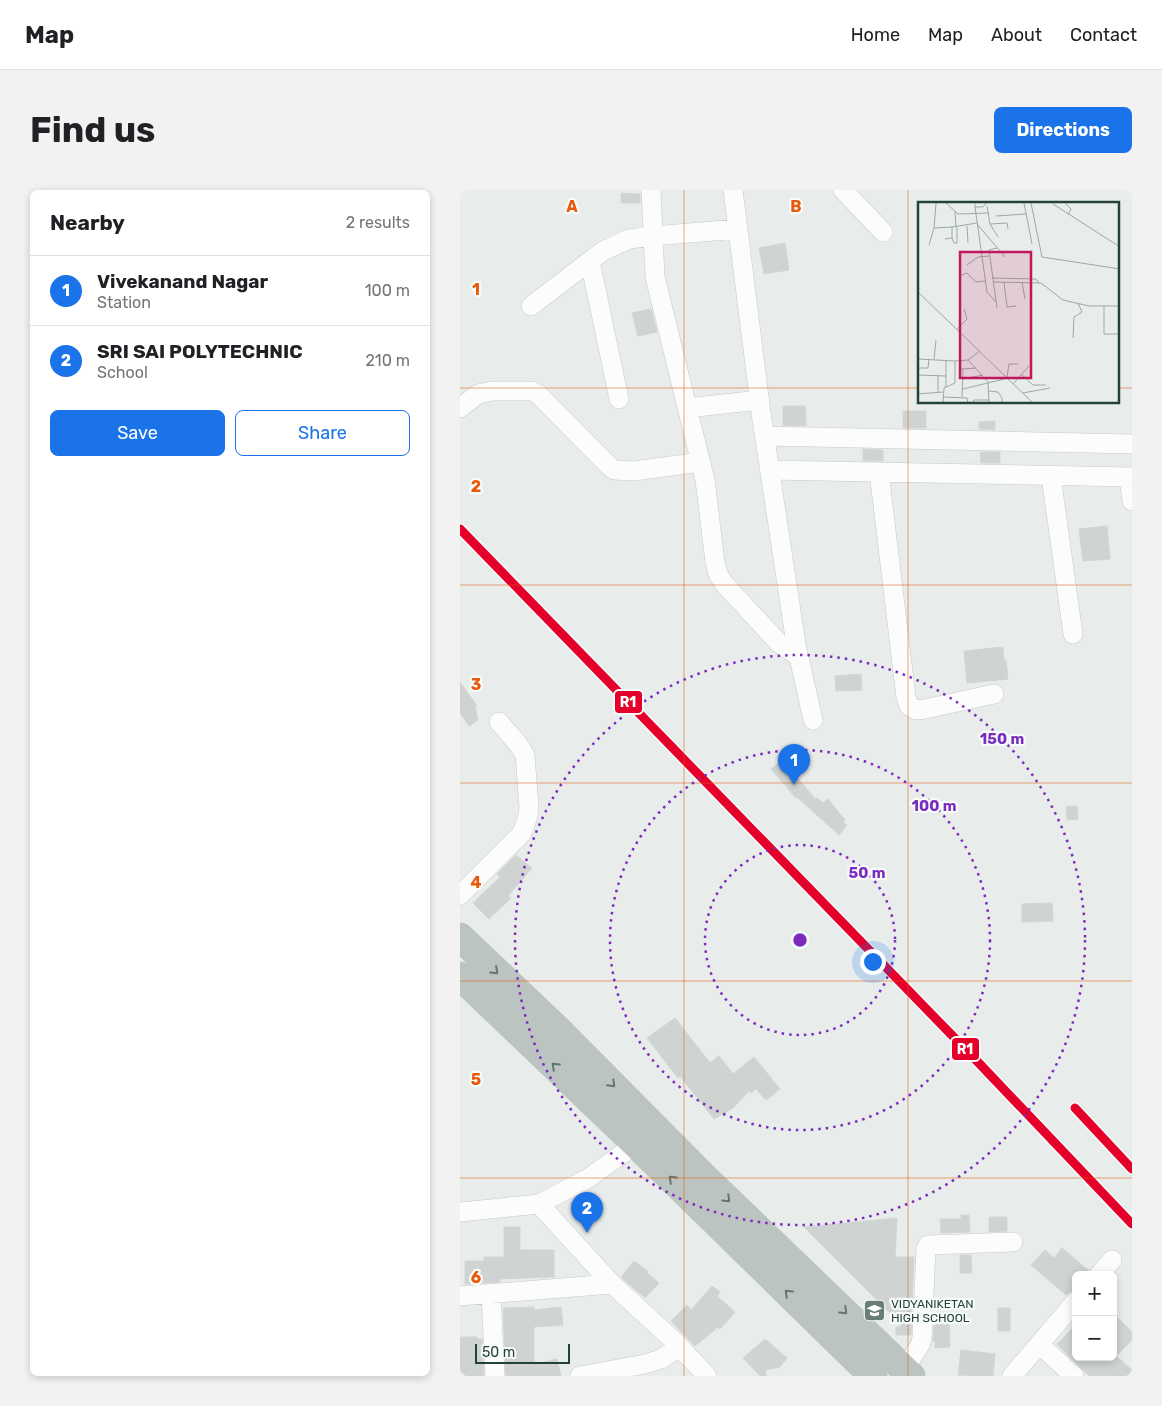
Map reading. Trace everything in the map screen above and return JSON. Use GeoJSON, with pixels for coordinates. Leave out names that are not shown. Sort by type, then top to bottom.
{"type":"FeatureCollection","features":[{"type":"Feature","properties":{"kind":"highway"},"geometry":{"type":"LineString","coordinates":[[460,937],[556,1028],[644,1134],[873,1376]]}},
{"type":"Feature","properties":{"kind":"highway"},"geometry":{"type":"LineString","coordinates":[[460,976],[644,1134],[705,1178],[907,1373]]}},
{"type":"Feature","properties":{"kind":"street"},"geometry":{"type":"LineString","coordinates":[[651,190],[655,277],[705,480],[718,574],[725,585],[779,643],[799,657]]}},
{"type":"Feature","properties":{"kind":"street"},"geometry":{"type":"LineString","coordinates":[[733,190],[760,400],[794,635],[813,720]]}},
{"type":"Feature","properties":{"kind":"street"},"geometry":{"type":"LineString","coordinates":[[843,190],[883,232]]}},
{"type":"Feature","properties":{"kind":"street"},"geometry":{"type":"LineString","coordinates":[[531,306],[603,251],[629,239],[738,229]]}},
{"type":"Feature","properties":{"kind":"street"},"geometry":{"type":"LineString","coordinates":[[590,260],[619,399]]}},
{"type":"Feature","properties":{"kind":"street"},"geometry":{"type":"LineString","coordinates":[[460,408],[478,394],[486,392],[532,391],[538,394],[614,470],[634,470],[701,462]]}},
{"type":"Feature","properties":{"kind":"street"},"geometry":{"type":"LineString","coordinates":[[687,408],[760,400]]}},
{"type":"Feature","properties":{"kind":"street"},"geometry":{"type":"LineString","coordinates":[[765,436],[1132,444]]}},
{"type":"Feature","properties":{"kind":"street"},"geometry":{"type":"LineString","coordinates":[[770,470],[1131,477],[1132,501]]}},
{"type":"Feature","properties":{"kind":"street"},"geometry":{"type":"LineString","coordinates":[[879,472],[906,696],[909,706],[916,710],[925,709],[994,694]]}},
{"type":"Feature","properties":{"kind":"street"},"geometry":{"type":"LineString","coordinates":[[1050,476],[1073,634]]}},
{"type":"Feature","properties":{"kind":"street"},"geometry":{"type":"LineString","coordinates":[[460,895],[522,832],[528,816],[525,755],[499,722]]}},
{"type":"Feature","properties":{"kind":"street"},"geometry":{"type":"LineString","coordinates":[[460,1212],[539,1204],[587,1179],[644,1134]]}},
{"type":"Feature","properties":{"kind":"street"},"geometry":{"type":"LineString","coordinates":[[539,1204],[612,1284],[680,1347],[707,1376]]}},
{"type":"Feature","properties":{"kind":"street"},"geometry":{"type":"LineString","coordinates":[[907,1373],[922,1338],[926,1249],[928,1245],[1013,1242]]}},
{"type":"Feature","properties":{"kind":"street"},"geometry":{"type":"LineString","coordinates":[[1102,1271],[1112,1260]]}},
{"type":"Feature","properties":{"kind":"street"},"geometry":{"type":"LineString","coordinates":[[460,1296],[612,1284]]}},
{"type":"Feature","properties":{"kind":"street"},"geometry":{"type":"LineString","coordinates":[[492,1294],[495,1376]]}},
{"type":"Feature","properties":{"kind":"street"},"geometry":{"type":"LineString","coordinates":[[1012,1376],[1072,1306]]}},
{"type":"Feature","properties":{"kind":"street"},"geometry":{"type":"LineString","coordinates":[[1039,1344],[1074,1376]]}},
{"type":"Feature","properties":{"kind":"street"},"geometry":{"type":"LineString","coordinates":[[580,1376],[645,1364],[661,1359],[680,1347]]}},
{"type":"Feature","properties":{"kind":"building"},"geometry":{"type":"Polygon","coordinates":[[[621,193],[640,194],[640,203],[621,203],[621,193]]]}},
{"type":"Feature","properties":{"kind":"building"},"geometry":{"type":"Polygon","coordinates":[[[785,243],[789,270],[764,274],[759,248],[785,243]]]}},
{"type":"Feature","properties":{"kind":"building"},"geometry":{"type":"Polygon","coordinates":[[[651,309],[657,332],[638,336],[632,313],[651,309]]]}},
{"type":"Feature","properties":{"kind":"building"},"geometry":{"type":"Polygon","coordinates":[[[783,406],[805,406],[806,426],[783,425],[783,406]]]}},
{"type":"Feature","properties":{"kind":"building"},"geometry":{"type":"Polygon","coordinates":[[[903,411],[926,411],[926,428],[903,428],[903,411]]]}},
{"type":"Feature","properties":{"kind":"building"},"geometry":{"type":"Polygon","coordinates":[[[995,421],[995,430],[979,429],[979,422],[995,421]]]}},
{"type":"Feature","properties":{"kind":"building"},"geometry":{"type":"Polygon","coordinates":[[[863,449],[883,450],[883,461],[863,461],[863,449]]]}},
{"type":"Feature","properties":{"kind":"building"},"geometry":{"type":"Polygon","coordinates":[[[980,452],[1000,452],[1000,463],[981,463],[980,452]]]}},
{"type":"Feature","properties":{"kind":"building"},"geometry":{"type":"Polygon","coordinates":[[[1107,526],[1110,559],[1083,561],[1079,529],[1107,526]]]}},
{"type":"Feature","properties":{"kind":"building"},"geometry":{"type":"Polygon","coordinates":[[[1003,647],[1008,679],[967,683],[964,651],[1003,647]]]}},
{"type":"Feature","properties":{"kind":"building"},"geometry":{"type":"Polygon","coordinates":[[[861,674],[862,690],[836,691],[835,676],[861,674]]]}},
{"type":"Feature","properties":{"kind":"building"},"geometry":{"type":"Polygon","coordinates":[[[460,682],[477,706],[475,707],[478,720],[469,726],[460,713],[460,682]]]}},
{"type":"Feature","properties":{"kind":"building"},"geometry":{"type":"Polygon","coordinates":[[[783,760],[816,800],[817,798],[823,803],[828,799],[845,820],[843,822],[847,825],[839,835],[796,798],[771,769],[783,760]]]}},
{"type":"Feature","properties":{"kind":"building"},"geometry":{"type":"Polygon","coordinates":[[[1077,806],[1078,819],[1067,820],[1066,807],[1077,806]]]}},
{"type":"Feature","properties":{"kind":"building"},"geometry":{"type":"Polygon","coordinates":[[[516,855],[532,868],[508,896],[511,898],[489,919],[473,903],[500,877],[497,874],[516,855]]]}},
{"type":"Feature","properties":{"kind":"building"},"geometry":{"type":"Polygon","coordinates":[[[1052,903],[1053,921],[1022,922],[1022,904],[1052,903]]]}},
{"type":"Feature","properties":{"kind":"building"},"geometry":{"type":"Polygon","coordinates":[[[675,1018],[710,1063],[719,1056],[733,1074],[754,1057],[780,1089],[766,1100],[756,1089],[751,1093],[749,1091],[733,1108],[714,1119],[680,1076],[678,1078],[647,1038],[675,1018]]]}},
{"type":"Feature","properties":{"kind":"building"},"geometry":{"type":"Polygon","coordinates":[[[961,1215],[969,1215],[970,1232],[941,1233],[940,1219],[961,1219],[961,1215]]]}},
{"type":"Feature","properties":{"kind":"building"},"geometry":{"type":"Polygon","coordinates":[[[989,1217],[1007,1217],[1007,1231],[989,1232],[989,1217]]]}},
{"type":"Feature","properties":{"kind":"building"},"geometry":{"type":"Polygon","coordinates":[[[897,1218],[895,1257],[914,1257],[911,1335],[896,1335],[896,1327],[900,1327],[900,1323],[804,1227],[897,1218]]]}},
{"type":"Feature","properties":{"kind":"building"},"geometry":{"type":"Polygon","coordinates":[[[504,1227],[520,1227],[520,1250],[554,1250],[554,1277],[500,1279],[500,1282],[465,1284],[465,1261],[484,1261],[484,1257],[504,1257],[504,1227]]]}},
{"type":"Feature","properties":{"kind":"building"},"geometry":{"type":"Polygon","coordinates":[[[1062,1248],[1089,1271],[1072,1271],[1072,1291],[1066,1295],[1031,1265],[1045,1250],[1054,1258],[1062,1248]]]}},
{"type":"Feature","properties":{"kind":"building"},"geometry":{"type":"Polygon","coordinates":[[[960,1255],[971,1255],[972,1273],[960,1273],[960,1255]]]}},
{"type":"Feature","properties":{"kind":"building"},"geometry":{"type":"Polygon","coordinates":[[[634,1261],[648,1271],[647,1273],[659,1283],[645,1298],[621,1277],[634,1261]]]}},
{"type":"Feature","properties":{"kind":"building"},"geometry":{"type":"Polygon","coordinates":[[[712,1286],[720,1292],[717,1296],[735,1312],[720,1329],[718,1327],[695,1346],[671,1321],[687,1305],[691,1310],[712,1286]]]}},
{"type":"Feature","properties":{"kind":"building"},"geometry":{"type":"Polygon","coordinates":[[[534,1307],[534,1310],[561,1307],[563,1325],[534,1327],[534,1364],[557,1359],[561,1376],[506,1376],[503,1308],[534,1307]]]}},
{"type":"Feature","properties":{"kind":"building"},"geometry":{"type":"Polygon","coordinates":[[[998,1308],[1010,1308],[1010,1331],[998,1331],[998,1308]]]}},
{"type":"Feature","properties":{"kind":"building"},"geometry":{"type":"Polygon","coordinates":[[[1117,1317],[1132,1332],[1132,1340],[1117,1355],[1117,1317]]]}},
{"type":"Feature","properties":{"kind":"building"},"geometry":{"type":"Polygon","coordinates":[[[949,1324],[950,1347],[935,1348],[935,1341],[933,1341],[934,1325],[949,1324]]]}},
{"type":"Feature","properties":{"kind":"building"},"geometry":{"type":"Polygon","coordinates":[[[1072,1329],[1072,1359],[1057,1344],[1072,1329]]]}},
{"type":"Feature","properties":{"kind":"building"},"geometry":{"type":"Polygon","coordinates":[[[460,1337],[477,1337],[477,1339],[482,1339],[484,1376],[460,1376],[460,1337]]]}},
{"type":"Feature","properties":{"kind":"building"},"geometry":{"type":"Polygon","coordinates":[[[765,1339],[787,1358],[780,1367],[765,1370],[766,1376],[760,1376],[743,1358],[765,1339]]]}},
{"type":"Feature","properties":{"kind":"building"},"geometry":{"type":"Polygon","coordinates":[[[961,1350],[995,1354],[993,1376],[958,1375],[961,1350]]]}},
{"type":"Feature","properties":{"kind":"building"},"geometry":{"type":"Polygon","coordinates":[[[1117,1357],[1132,1370],[1132,1376],[1089,1376],[1074,1361],[1117,1361],[1117,1357]]]}},
{"type":"Feature","properties":{"kind":"railway"},"geometry":{"type":"LineString","coordinates":[[1075,1108],[1132,1169]]}},
{"type":"Feature","properties":{"kind":"transit line","name":"R1"},"geometry":{"type":"LineString","coordinates":[[460,529],[975,1059],[1132,1224]]}},
{"type":"Feature","properties":{"kind":"transit line","name":"R1"},"geometry":{"type":"LineString","coordinates":[[1075,1108],[1132,1169]]}},
{"type":"Feature","properties":{"kind":"place","name":"Vivekanand Nagar"},"geometry":{"type":"Point","coordinates":[794,785]}},
{"type":"Feature","properties":{"kind":"place","name":"SRI SAI POLYTECHNIC"},"geometry":{"type":"Point","coordinates":[587,1233]}},
{"type":"Feature","properties":{"kind":"place","name":"VIDYANIKETAN HIGH SCHOOL"},"geometry":{"type":"Point","coordinates":[875,1311]}}]}
